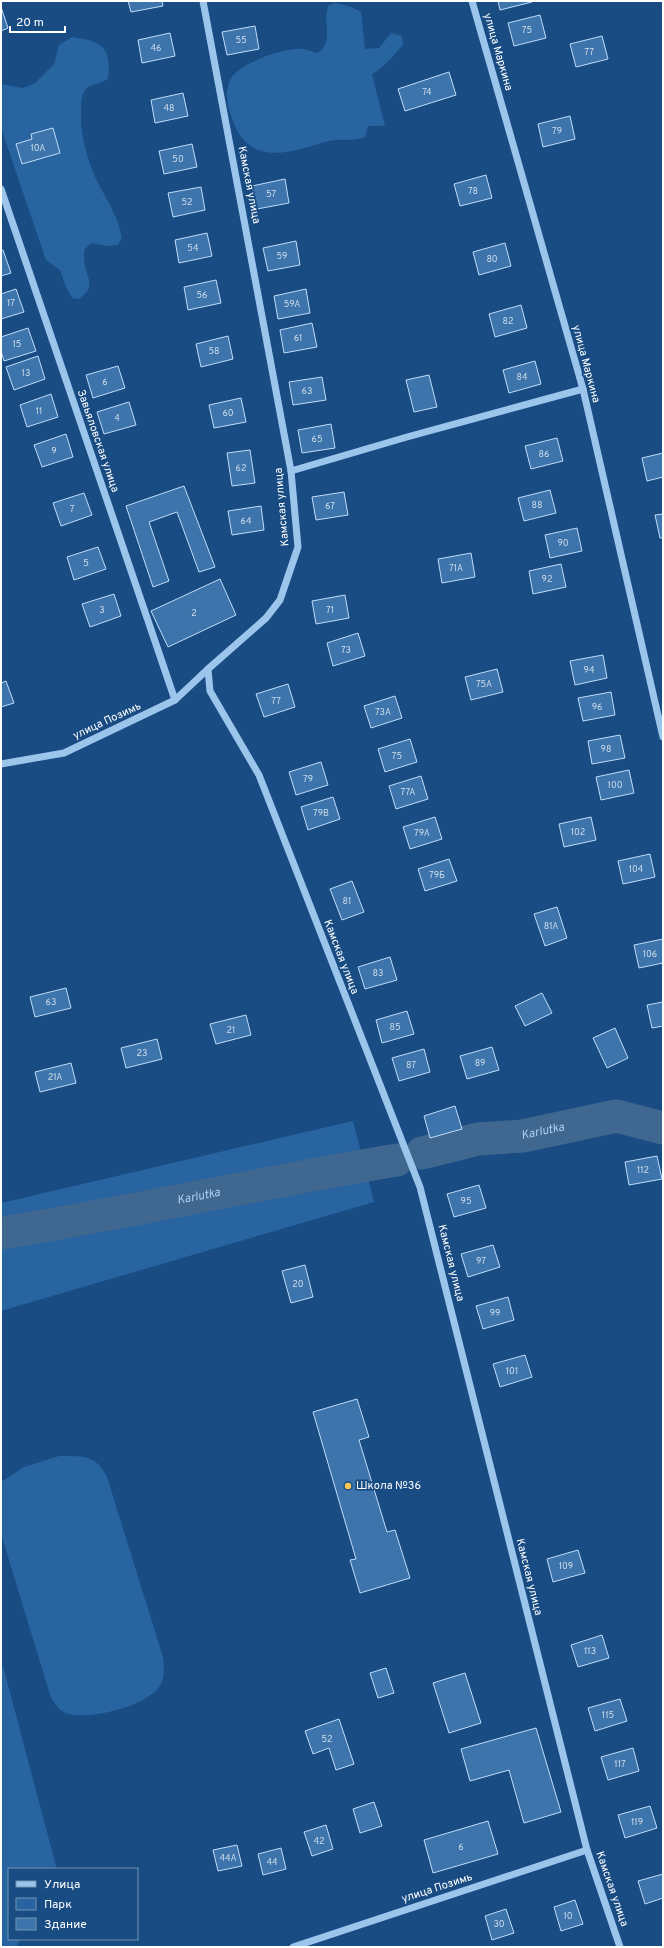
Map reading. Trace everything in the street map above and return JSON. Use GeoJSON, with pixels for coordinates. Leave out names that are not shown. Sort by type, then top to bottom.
{"type":"FeatureCollection","features":[{"type":"Feature","properties":{"kind":"street","name":"Камская улица"},"geometry":{"type":"LineString","coordinates":[[203,1],[291,471],[298,547],[280,600],[266,618],[208,669],[210,691],[259,775],[420,1187],[587,1850],[620,1947]]}},
{"type":"Feature","properties":{"kind":"street","name":"улица Маркина"},"geometry":{"type":"LineString","coordinates":[[472,1],[583,389],[663,737]]}},
{"type":"Feature","properties":{"kind":"street","name":"Завьяловская улица"},"geometry":{"type":"LineString","coordinates":[[1,189],[175,700]]}},
{"type":"Feature","properties":{"kind":"street"},"geometry":{"type":"LineString","coordinates":[[291,471],[407,437],[583,389]]}},
{"type":"Feature","properties":{"kind":"street","name":"улица Позимь"},"geometry":{"type":"LineString","coordinates":[[1,764],[64,753],[175,700],[208,669]]}},
{"type":"Feature","properties":{"kind":"street","name":"улица Позимь"},"geometry":{"type":"LineString","coordinates":[[293,1947],[587,1850]]}},
{"type":"Feature","properties":{"kind":"green space"},"geometry":{"type":"Polygon","coordinates":[[[336,3],[349,6],[361,12],[365,49],[379,48],[391,33],[402,36],[403,44],[400,48],[385,65],[372,74],[385,126],[368,126],[365,137],[352,140],[334,140],[294,151],[276,153],[253,148],[245,142],[239,134],[231,116],[227,96],[230,80],[242,68],[274,53],[303,49],[318,53],[326,42],[326,17],[329,5],[336,3]]]}},
{"type":"Feature","properties":{"kind":"green space"},"geometry":{"type":"Polygon","coordinates":[[[72,37],[98,44],[103,48],[108,60],[108,79],[88,87],[84,92],[81,101],[81,120],[83,140],[88,159],[100,187],[116,217],[122,238],[118,245],[107,246],[91,243],[84,250],[85,264],[90,284],[87,291],[79,299],[72,298],[60,270],[46,260],[1,128],[1,84],[22,88],[34,84],[54,64],[59,45],[72,37]]]}},
{"type":"Feature","properties":{"kind":"green space"},"geometry":{"type":"Polygon","coordinates":[[[353,1121],[374,1202],[1,1311],[1,1203],[353,1121]]]}},
{"type":"Feature","properties":{"kind":"green space"},"geometry":{"type":"Polygon","coordinates":[[[59,1456],[88,1458],[99,1464],[107,1477],[163,1657],[163,1678],[161,1684],[155,1692],[132,1705],[105,1713],[91,1715],[69,1714],[61,1710],[51,1698],[1,1534],[1,1482],[24,1467],[59,1456]]]}},
{"type":"Feature","properties":{"kind":"green space"},"geometry":{"type":"Polygon","coordinates":[[[1,1666],[3,1666],[56,1866],[55,1868],[8,1868],[8,1940],[20,1940],[17,1947],[1,1947],[1,1666]]]}},
{"type":"Feature","properties":{"kind":"building"},"geometry":{"type":"Polygon","coordinates":[[[128,1],[162,1],[163,6],[131,12],[128,1]]]}},
{"type":"Feature","properties":{"kind":"building"},"geometry":{"type":"Polygon","coordinates":[[[498,1],[532,1],[532,2],[500,10],[498,1]]]}},
{"type":"Feature","properties":{"kind":"building"},"geometry":{"type":"Polygon","coordinates":[[[1,7],[8,28],[1,31],[1,7]]]}},
{"type":"Feature","properties":{"kind":"building"},"geometry":{"type":"Polygon","coordinates":[[[540,15],[546,38],[514,46],[508,23],[540,15]]]}},
{"type":"Feature","properties":{"kind":"building"},"geometry":{"type":"Polygon","coordinates":[[[255,26],[259,49],[227,55],[222,32],[255,26]]]}},
{"type":"Feature","properties":{"kind":"building"},"geometry":{"type":"Polygon","coordinates":[[[170,33],[175,56],[142,63],[138,40],[170,33]]]}},
{"type":"Feature","properties":{"kind":"building"},"geometry":{"type":"Polygon","coordinates":[[[602,36],[608,59],[576,67],[570,44],[602,36]]]}},
{"type":"Feature","properties":{"kind":"building"},"geometry":{"type":"Polygon","coordinates":[[[449,72],[456,95],[405,111],[398,89],[449,72]]]}},
{"type":"Feature","properties":{"kind":"building"},"geometry":{"type":"Polygon","coordinates":[[[183,93],[188,116],[155,123],[151,100],[183,93]]]}},
{"type":"Feature","properties":{"kind":"building"},"geometry":{"type":"Polygon","coordinates":[[[570,116],[575,139],[543,147],[538,124],[570,116]]]}},
{"type":"Feature","properties":{"kind":"building"},"geometry":{"type":"Polygon","coordinates":[[[53,128],[60,153],[22,164],[16,144],[32,139],[31,134],[53,128]]]}},
{"type":"Feature","properties":{"kind":"building"},"geometry":{"type":"Polygon","coordinates":[[[192,144],[197,167],[164,174],[159,151],[192,144]]]}},
{"type":"Feature","properties":{"kind":"building"},"geometry":{"type":"Polygon","coordinates":[[[486,175],[492,198],[460,206],[454,184],[486,175]]]}},
{"type":"Feature","properties":{"kind":"building"},"geometry":{"type":"Polygon","coordinates":[[[285,179],[289,203],[257,209],[252,186],[285,179]]]}},
{"type":"Feature","properties":{"kind":"building"},"geometry":{"type":"Polygon","coordinates":[[[201,187],[205,210],[173,217],[168,193],[201,187]]]}},
{"type":"Feature","properties":{"kind":"building"},"geometry":{"type":"Polygon","coordinates":[[[207,233],[212,256],[179,263],[175,240],[207,233]]]}},
{"type":"Feature","properties":{"kind":"building"},"geometry":{"type":"Polygon","coordinates":[[[296,241],[300,265],[268,271],[263,248],[296,241]]]}},
{"type":"Feature","properties":{"kind":"building"},"geometry":{"type":"Polygon","coordinates":[[[505,243],[511,266],[479,275],[473,252],[505,243]]]}},
{"type":"Feature","properties":{"kind":"building"},"geometry":{"type":"Polygon","coordinates":[[[3,250],[11,273],[1,276],[1,251],[3,250]]]}},
{"type":"Feature","properties":{"kind":"building"},"geometry":{"type":"Polygon","coordinates":[[[216,280],[221,303],[188,310],[184,287],[216,280]]]}},
{"type":"Feature","properties":{"kind":"building"},"geometry":{"type":"Polygon","coordinates":[[[16,289],[24,312],[1,319],[1,294],[16,289]]]}},
{"type":"Feature","properties":{"kind":"building"},"geometry":{"type":"Polygon","coordinates":[[[306,289],[310,313],[278,319],[274,296],[306,289]]]}},
{"type":"Feature","properties":{"kind":"building"},"geometry":{"type":"Polygon","coordinates":[[[521,305],[527,328],[495,337],[489,314],[521,305]]]}},
{"type":"Feature","properties":{"kind":"building"},"geometry":{"type":"Polygon","coordinates":[[[312,323],[317,347],[284,353],[280,330],[312,323]]]}},
{"type":"Feature","properties":{"kind":"building"},"geometry":{"type":"Polygon","coordinates":[[[28,328],[36,351],[4,361],[1,351],[1,337],[28,328]]]}},
{"type":"Feature","properties":{"kind":"building"},"geometry":{"type":"Polygon","coordinates":[[[228,336],[233,359],[201,367],[196,344],[228,336]]]}},
{"type":"Feature","properties":{"kind":"building"},"geometry":{"type":"Polygon","coordinates":[[[38,356],[45,379],[14,390],[6,367],[38,356]]]}},
{"type":"Feature","properties":{"kind":"building"},"geometry":{"type":"Polygon","coordinates":[[[535,361],[541,384],[509,393],[503,370],[535,361]]]}},
{"type":"Feature","properties":{"kind":"building"},"geometry":{"type":"Polygon","coordinates":[[[118,366],[125,388],[93,398],[86,375],[118,366]]]}},
{"type":"Feature","properties":{"kind":"building"},"geometry":{"type":"Polygon","coordinates":[[[429,375],[437,407],[414,412],[406,380],[429,375]]]}},
{"type":"Feature","properties":{"kind":"building"},"geometry":{"type":"Polygon","coordinates":[[[322,377],[326,400],[293,405],[289,382],[322,377]]]}},
{"type":"Feature","properties":{"kind":"building"},"geometry":{"type":"Polygon","coordinates":[[[51,394],[58,417],[27,427],[20,405],[51,394]]]}},
{"type":"Feature","properties":{"kind":"building"},"geometry":{"type":"Polygon","coordinates":[[[241,398],[246,422],[214,428],[209,405],[241,398]]]}},
{"type":"Feature","properties":{"kind":"building"},"geometry":{"type":"Polygon","coordinates":[[[129,402],[136,425],[104,434],[97,412],[129,402]]]}},
{"type":"Feature","properties":{"kind":"building"},"geometry":{"type":"Polygon","coordinates":[[[331,424],[335,448],[302,453],[298,430],[331,424]]]}},
{"type":"Feature","properties":{"kind":"building"},"geometry":{"type":"Polygon","coordinates":[[[66,434],[73,457],[42,467],[34,445],[66,434]]]}},
{"type":"Feature","properties":{"kind":"building"},"geometry":{"type":"Polygon","coordinates":[[[557,438],[563,461],[531,469],[525,446],[557,438]]]}},
{"type":"Feature","properties":{"kind":"building"},"geometry":{"type":"Polygon","coordinates":[[[250,450],[255,483],[232,486],[227,453],[250,450]]]}},
{"type":"Feature","properties":{"kind":"building"},"geometry":{"type":"Polygon","coordinates":[[[663,453],[663,477],[647,481],[642,458],[663,453]]]}},
{"type":"Feature","properties":{"kind":"building"},"geometry":{"type":"Polygon","coordinates":[[[184,486],[215,567],[199,572],[177,512],[149,522],[169,581],[153,587],[126,506],[184,486]]]}},
{"type":"Feature","properties":{"kind":"building"},"geometry":{"type":"Polygon","coordinates":[[[550,490],[556,513],[524,521],[518,498],[550,490]]]}},
{"type":"Feature","properties":{"kind":"building"},"geometry":{"type":"Polygon","coordinates":[[[344,492],[348,515],[316,520],[312,497],[344,492]]]}},
{"type":"Feature","properties":{"kind":"building"},"geometry":{"type":"Polygon","coordinates":[[[84,493],[92,515],[61,526],[53,503],[84,493]]]}},
{"type":"Feature","properties":{"kind":"building"},"geometry":{"type":"Polygon","coordinates":[[[261,506],[264,530],[232,535],[228,511],[261,506]]]}},
{"type":"Feature","properties":{"kind":"building"},"geometry":{"type":"Polygon","coordinates":[[[663,514],[663,538],[660,538],[655,515],[663,514]]]}},
{"type":"Feature","properties":{"kind":"building"},"geometry":{"type":"Polygon","coordinates":[[[577,528],[582,551],[550,558],[545,535],[577,528]]]}},
{"type":"Feature","properties":{"kind":"building"},"geometry":{"type":"Polygon","coordinates":[[[98,547],[106,569],[74,580],[67,557],[98,547]]]}},
{"type":"Feature","properties":{"kind":"building"},"geometry":{"type":"Polygon","coordinates":[[[471,553],[475,577],[442,583],[438,559],[471,553]]]}},
{"type":"Feature","properties":{"kind":"building"},"geometry":{"type":"Polygon","coordinates":[[[561,564],[566,587],[533,594],[529,571],[561,564]]]}},
{"type":"Feature","properties":{"kind":"building"},"geometry":{"type":"Polygon","coordinates":[[[220,579],[236,615],[168,647],[151,611],[220,579]]]}},
{"type":"Feature","properties":{"kind":"building"},"geometry":{"type":"Polygon","coordinates":[[[114,594],[121,616],[90,627],[82,604],[114,594]]]}},
{"type":"Feature","properties":{"kind":"building"},"geometry":{"type":"Polygon","coordinates":[[[345,595],[349,618],[316,624],[312,601],[345,595]]]}},
{"type":"Feature","properties":{"kind":"building"},"geometry":{"type":"Polygon","coordinates":[[[358,633],[365,656],[333,666],[327,643],[358,633]]]}},
{"type":"Feature","properties":{"kind":"building"},"geometry":{"type":"Polygon","coordinates":[[[603,655],[607,678],[575,685],[570,661],[603,655]]]}},
{"type":"Feature","properties":{"kind":"building"},"geometry":{"type":"Polygon","coordinates":[[[497,669],[503,692],[471,700],[465,677],[497,669]]]}},
{"type":"Feature","properties":{"kind":"building"},"geometry":{"type":"Polygon","coordinates":[[[6,681],[14,703],[1,707],[1,683],[6,681]]]}},
{"type":"Feature","properties":{"kind":"building"},"geometry":{"type":"Polygon","coordinates":[[[288,684],[295,707],[264,717],[256,694],[288,684]]]}},
{"type":"Feature","properties":{"kind":"building"},"geometry":{"type":"Polygon","coordinates":[[[611,692],[615,715],[583,721],[578,698],[611,692]]]}},
{"type":"Feature","properties":{"kind":"building"},"geometry":{"type":"Polygon","coordinates":[[[395,696],[402,718],[371,728],[364,706],[395,696]]]}},
{"type":"Feature","properties":{"kind":"building"},"geometry":{"type":"Polygon","coordinates":[[[620,735],[625,758],[592,764],[588,741],[620,735]]]}},
{"type":"Feature","properties":{"kind":"building"},"geometry":{"type":"Polygon","coordinates":[[[410,739],[417,762],[385,772],[378,749],[410,739]]]}},
{"type":"Feature","properties":{"kind":"building"},"geometry":{"type":"Polygon","coordinates":[[[321,762],[328,785],[296,795],[289,772],[321,762]]]}},
{"type":"Feature","properties":{"kind":"building"},"geometry":{"type":"Polygon","coordinates":[[[629,770],[634,793],[601,800],[596,777],[629,770]]]}},
{"type":"Feature","properties":{"kind":"building"},"geometry":{"type":"Polygon","coordinates":[[[421,776],[428,799],[396,809],[389,786],[421,776]]]}},
{"type":"Feature","properties":{"kind":"building"},"geometry":{"type":"Polygon","coordinates":[[[333,797],[340,819],[308,830],[301,807],[333,797]]]}},
{"type":"Feature","properties":{"kind":"building"},"geometry":{"type":"Polygon","coordinates":[[[435,817],[442,839],[410,849],[403,827],[435,817]]]}},
{"type":"Feature","properties":{"kind":"building"},"geometry":{"type":"Polygon","coordinates":[[[591,817],[596,840],[564,847],[559,824],[591,817]]]}},
{"type":"Feature","properties":{"kind":"building"},"geometry":{"type":"Polygon","coordinates":[[[650,854],[655,877],[623,884],[618,861],[650,854]]]}},
{"type":"Feature","properties":{"kind":"building"},"geometry":{"type":"Polygon","coordinates":[[[449,859],[457,881],[425,891],[418,869],[449,859]]]}},
{"type":"Feature","properties":{"kind":"building"},"geometry":{"type":"Polygon","coordinates":[[[352,881],[364,912],[342,920],[330,889],[352,881]]]}},
{"type":"Feature","properties":{"kind":"building"},"geometry":{"type":"Polygon","coordinates":[[[557,907],[567,938],[545,946],[534,914],[557,907]]]}},
{"type":"Feature","properties":{"kind":"building"},"geometry":{"type":"Polygon","coordinates":[[[663,939],[663,963],[639,968],[634,945],[663,939]]]}},
{"type":"Feature","properties":{"kind":"building"},"geometry":{"type":"Polygon","coordinates":[[[390,957],[397,980],[365,989],[358,967],[390,957]]]}},
{"type":"Feature","properties":{"kind":"building"},"geometry":{"type":"Polygon","coordinates":[[[66,988],[71,1008],[35,1017],[30,997],[66,988]]]}},
{"type":"Feature","properties":{"kind":"building"},"geometry":{"type":"Polygon","coordinates":[[[542,993],[552,1013],[525,1026],[515,1006],[542,993]]]}},
{"type":"Feature","properties":{"kind":"building"},"geometry":{"type":"Polygon","coordinates":[[[663,1002],[663,1026],[652,1028],[647,1005],[663,1002]]]}},
{"type":"Feature","properties":{"kind":"building"},"geometry":{"type":"Polygon","coordinates":[[[407,1011],[414,1034],[382,1043],[376,1020],[407,1011]]]}},
{"type":"Feature","properties":{"kind":"building"},"geometry":{"type":"Polygon","coordinates":[[[246,1015],[251,1035],[216,1044],[210,1024],[246,1015]]]}},
{"type":"Feature","properties":{"kind":"building"},"geometry":{"type":"Polygon","coordinates":[[[615,1028],[628,1058],[607,1068],[593,1038],[615,1028]]]}},
{"type":"Feature","properties":{"kind":"building"},"geometry":{"type":"Polygon","coordinates":[[[157,1039],[162,1059],[126,1068],[121,1048],[157,1039]]]}},
{"type":"Feature","properties":{"kind":"building"},"geometry":{"type":"Polygon","coordinates":[[[492,1047],[499,1070],[467,1079],[460,1056],[492,1047]]]}},
{"type":"Feature","properties":{"kind":"building"},"geometry":{"type":"Polygon","coordinates":[[[424,1049],[430,1072],[399,1081],[392,1058],[424,1049]]]}},
{"type":"Feature","properties":{"kind":"building"},"geometry":{"type":"Polygon","coordinates":[[[71,1063],[76,1083],[40,1092],[35,1072],[71,1063]]]}},
{"type":"Feature","properties":{"kind":"building"},"geometry":{"type":"Polygon","coordinates":[[[455,1106],[462,1129],[430,1138],[424,1116],[455,1106]]]}},
{"type":"Feature","properties":{"kind":"building"},"geometry":{"type":"Polygon","coordinates":[[[657,1156],[662,1179],[629,1185],[625,1162],[657,1156]]]}},
{"type":"Feature","properties":{"kind":"building"},"geometry":{"type":"Polygon","coordinates":[[[479,1185],[486,1208],[454,1217],[447,1194],[479,1185]]]}},
{"type":"Feature","properties":{"kind":"building"},"geometry":{"type":"Polygon","coordinates":[[[493,1245],[500,1267],[468,1277],[461,1254],[493,1245]]]}},
{"type":"Feature","properties":{"kind":"building"},"geometry":{"type":"Polygon","coordinates":[[[305,1265],[313,1297],[291,1303],[282,1271],[305,1265]]]}},
{"type":"Feature","properties":{"kind":"building"},"geometry":{"type":"Polygon","coordinates":[[[508,1297],[514,1320],[483,1329],[476,1306],[508,1297]]]}},
{"type":"Feature","properties":{"kind":"building"},"geometry":{"type":"Polygon","coordinates":[[[525,1355],[532,1377],[500,1387],[493,1364],[525,1355]]]}},
{"type":"Feature","properties":{"kind":"building"},"geometry":{"type":"Polygon","coordinates":[[[357,1399],[369,1437],[359,1440],[387,1532],[395,1530],[410,1578],[360,1593],[350,1560],[356,1559],[313,1412],[357,1399]]]}},
{"type":"Feature","properties":{"kind":"building"},"geometry":{"type":"Polygon","coordinates":[[[578,1550],[585,1573],[553,1582],[547,1559],[578,1550]]]}},
{"type":"Feature","properties":{"kind":"building"},"geometry":{"type":"Polygon","coordinates":[[[602,1635],[609,1658],[578,1667],[571,1645],[602,1635]]]}},
{"type":"Feature","properties":{"kind":"building"},"geometry":{"type":"Polygon","coordinates":[[[386,1668],[394,1693],[378,1698],[370,1673],[386,1668]]]}},
{"type":"Feature","properties":{"kind":"building"},"geometry":{"type":"Polygon","coordinates":[[[465,1673],[481,1723],[449,1733],[433,1683],[465,1673]]]}},
{"type":"Feature","properties":{"kind":"building"},"geometry":{"type":"Polygon","coordinates":[[[620,1699],[627,1721],[595,1731],[588,1708],[620,1699]]]}},
{"type":"Feature","properties":{"kind":"building"},"geometry":{"type":"Polygon","coordinates":[[[339,1719],[354,1764],[336,1770],[329,1748],[313,1754],[305,1731],[339,1719]]]}},
{"type":"Feature","properties":{"kind":"building"},"geometry":{"type":"Polygon","coordinates":[[[536,1728],[561,1812],[524,1823],[509,1770],[470,1781],[461,1749],[536,1728]]]}},
{"type":"Feature","properties":{"kind":"building"},"geometry":{"type":"Polygon","coordinates":[[[633,1748],[639,1771],[608,1780],[601,1757],[633,1748]]]}},
{"type":"Feature","properties":{"kind":"building"},"geometry":{"type":"Polygon","coordinates":[[[374,1802],[382,1826],[360,1833],[353,1809],[374,1802]]]}},
{"type":"Feature","properties":{"kind":"building"},"geometry":{"type":"Polygon","coordinates":[[[650,1806],[657,1828],[625,1838],[618,1815],[650,1806]]]}},
{"type":"Feature","properties":{"kind":"building"},"geometry":{"type":"Polygon","coordinates":[[[488,1821],[498,1854],[433,1873],[424,1840],[488,1821]]]}},
{"type":"Feature","properties":{"kind":"building"},"geometry":{"type":"Polygon","coordinates":[[[326,1825],[333,1849],[312,1856],[304,1832],[326,1825]]]}},
{"type":"Feature","properties":{"kind":"building"},"geometry":{"type":"Polygon","coordinates":[[[237,1845],[242,1866],[218,1871],[213,1850],[237,1845]]]}},
{"type":"Feature","properties":{"kind":"building"},"geometry":{"type":"Polygon","coordinates":[[[281,1848],[286,1869],[263,1875],[258,1854],[281,1848]]]}},
{"type":"Feature","properties":{"kind":"building"},"geometry":{"type":"Polygon","coordinates":[[[663,1874],[663,1898],[645,1904],[638,1881],[663,1874]]]}},
{"type":"Feature","properties":{"kind":"building"},"geometry":{"type":"Polygon","coordinates":[[[575,1900],[583,1924],[561,1931],[554,1907],[575,1900]]]}},
{"type":"Feature","properties":{"kind":"building"},"geometry":{"type":"Polygon","coordinates":[[[506,1909],[514,1933],[492,1940],[485,1916],[506,1909]]]}},
{"type":"Feature","properties":{"kind":"waterway","name":"Karlutka"},"geometry":{"type":"LineString","coordinates":[[422,1153],[478,1139],[523,1136],[616,1116],[663,1128]]}},
{"type":"Feature","properties":{"kind":"waterway","name":"Karlutka"},"geometry":{"type":"LineString","coordinates":[[1,1233],[100,1216],[397,1160]]}},
{"type":"Feature","properties":{"kind":"place","name":"Школа №36"},"geometry":{"type":"Point","coordinates":[348,1486]}}]}
